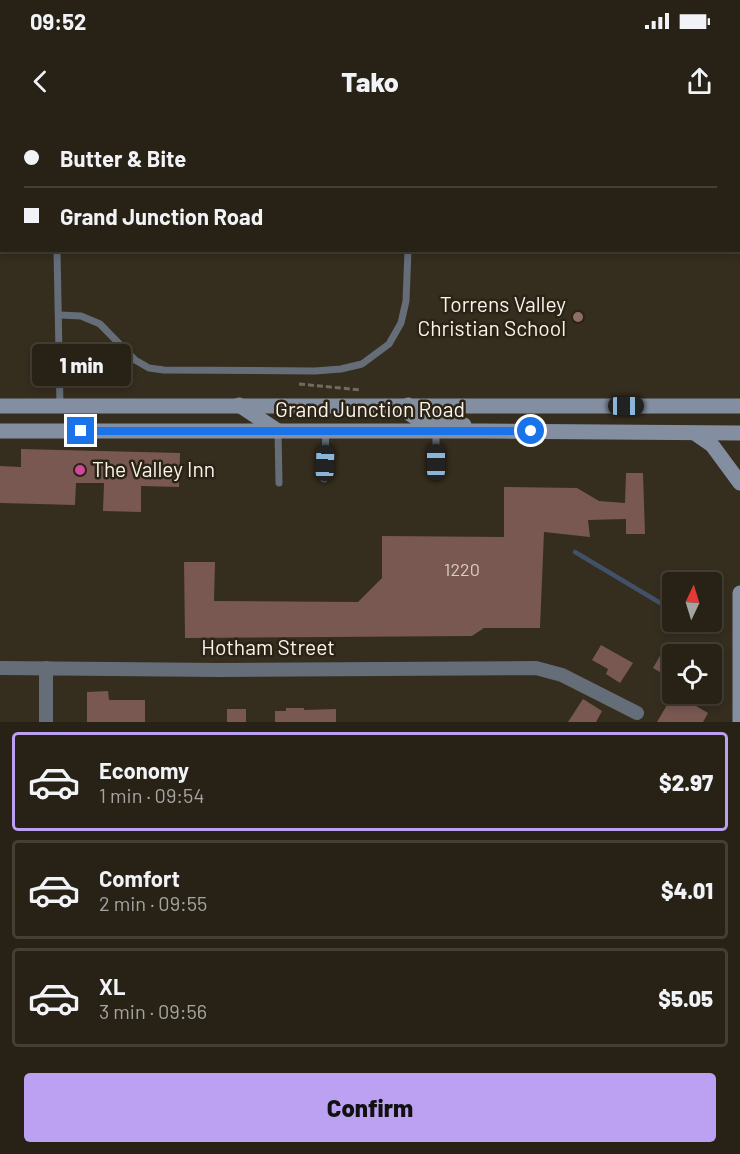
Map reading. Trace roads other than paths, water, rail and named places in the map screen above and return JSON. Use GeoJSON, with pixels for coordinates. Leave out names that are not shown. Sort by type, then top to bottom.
{"type":"FeatureCollection","features":[{"type":"Feature","properties":{"kind":"main road"},"geometry":{"type":"LineString","coordinates":[[239,405],[278,431]]}},
{"type":"Feature","properties":{"kind":"main road"},"geometry":{"type":"LineString","coordinates":[[326,431],[346,405]]}},
{"type":"Feature","properties":{"kind":"main road"},"geometry":{"type":"LineString","coordinates":[[408,405],[407,412],[416,418],[443,420],[484,431]]}},
{"type":"Feature","properties":{"kind":"main road","name":"Grand Junction Road"},"geometry":{"type":"LineString","coordinates":[[0,406],[740,406]]}},
{"type":"Feature","properties":{"kind":"main road"},"geometry":{"type":"LineString","coordinates":[[59,431],[60,406]]}},
{"type":"Feature","properties":{"kind":"main road","name":"Grand Junction Road"},"geometry":{"type":"LineString","coordinates":[[0,431],[740,433]]}},
{"type":"Feature","properties":{"kind":"main road"},"geometry":{"type":"LineString","coordinates":[[696,434],[712,446],[740,483]]}},
{"type":"Feature","properties":{"kind":"main road"},"geometry":{"type":"LineString","coordinates":[[740,592],[740,722]]}},
{"type":"Feature","properties":{"kind":"street","name":"Hotham Street"},"geometry":{"type":"LineString","coordinates":[[0,668],[536,668],[562,675],[637,713]]}},
{"type":"Feature","properties":{"kind":"street"},"geometry":{"type":"LineString","coordinates":[[46,668],[46,722]]}},
{"type":"Feature","properties":{"kind":"lane"},"geometry":{"type":"LineString","coordinates":[[57,252],[60,406]]}},
{"type":"Feature","properties":{"kind":"lane"},"geometry":{"type":"LineString","coordinates":[[60,315],[81,316],[100,324],[135,360],[149,368],[293,371],[341,369],[362,364],[389,344],[401,322],[406,301],[408,252]]}},
{"type":"Feature","properties":{"kind":"lane"},"geometry":{"type":"LineString","coordinates":[[278,431],[279,483]]}},
{"type":"Feature","properties":{"kind":"lane"},"geometry":{"type":"LineString","coordinates":[[324,479],[326,431]]}},
{"type":"Feature","properties":{"kind":"lane"},"geometry":{"type":"LineString","coordinates":[[436,431],[436,476]]}},
{"type":"Feature","properties":{"kind":"waterway"},"geometry":{"type":"LineString","coordinates":[[575,552],[662,604]]}},
{"type":"Feature","properties":{"kind":"place","name":"Torrens Valley Christian School"},"geometry":{"type":"Point","coordinates":[578,317]}},
{"type":"Feature","properties":{"kind":"place","name":"The Valley Inn"},"geometry":{"type":"Point","coordinates":[80,470]}}]}
